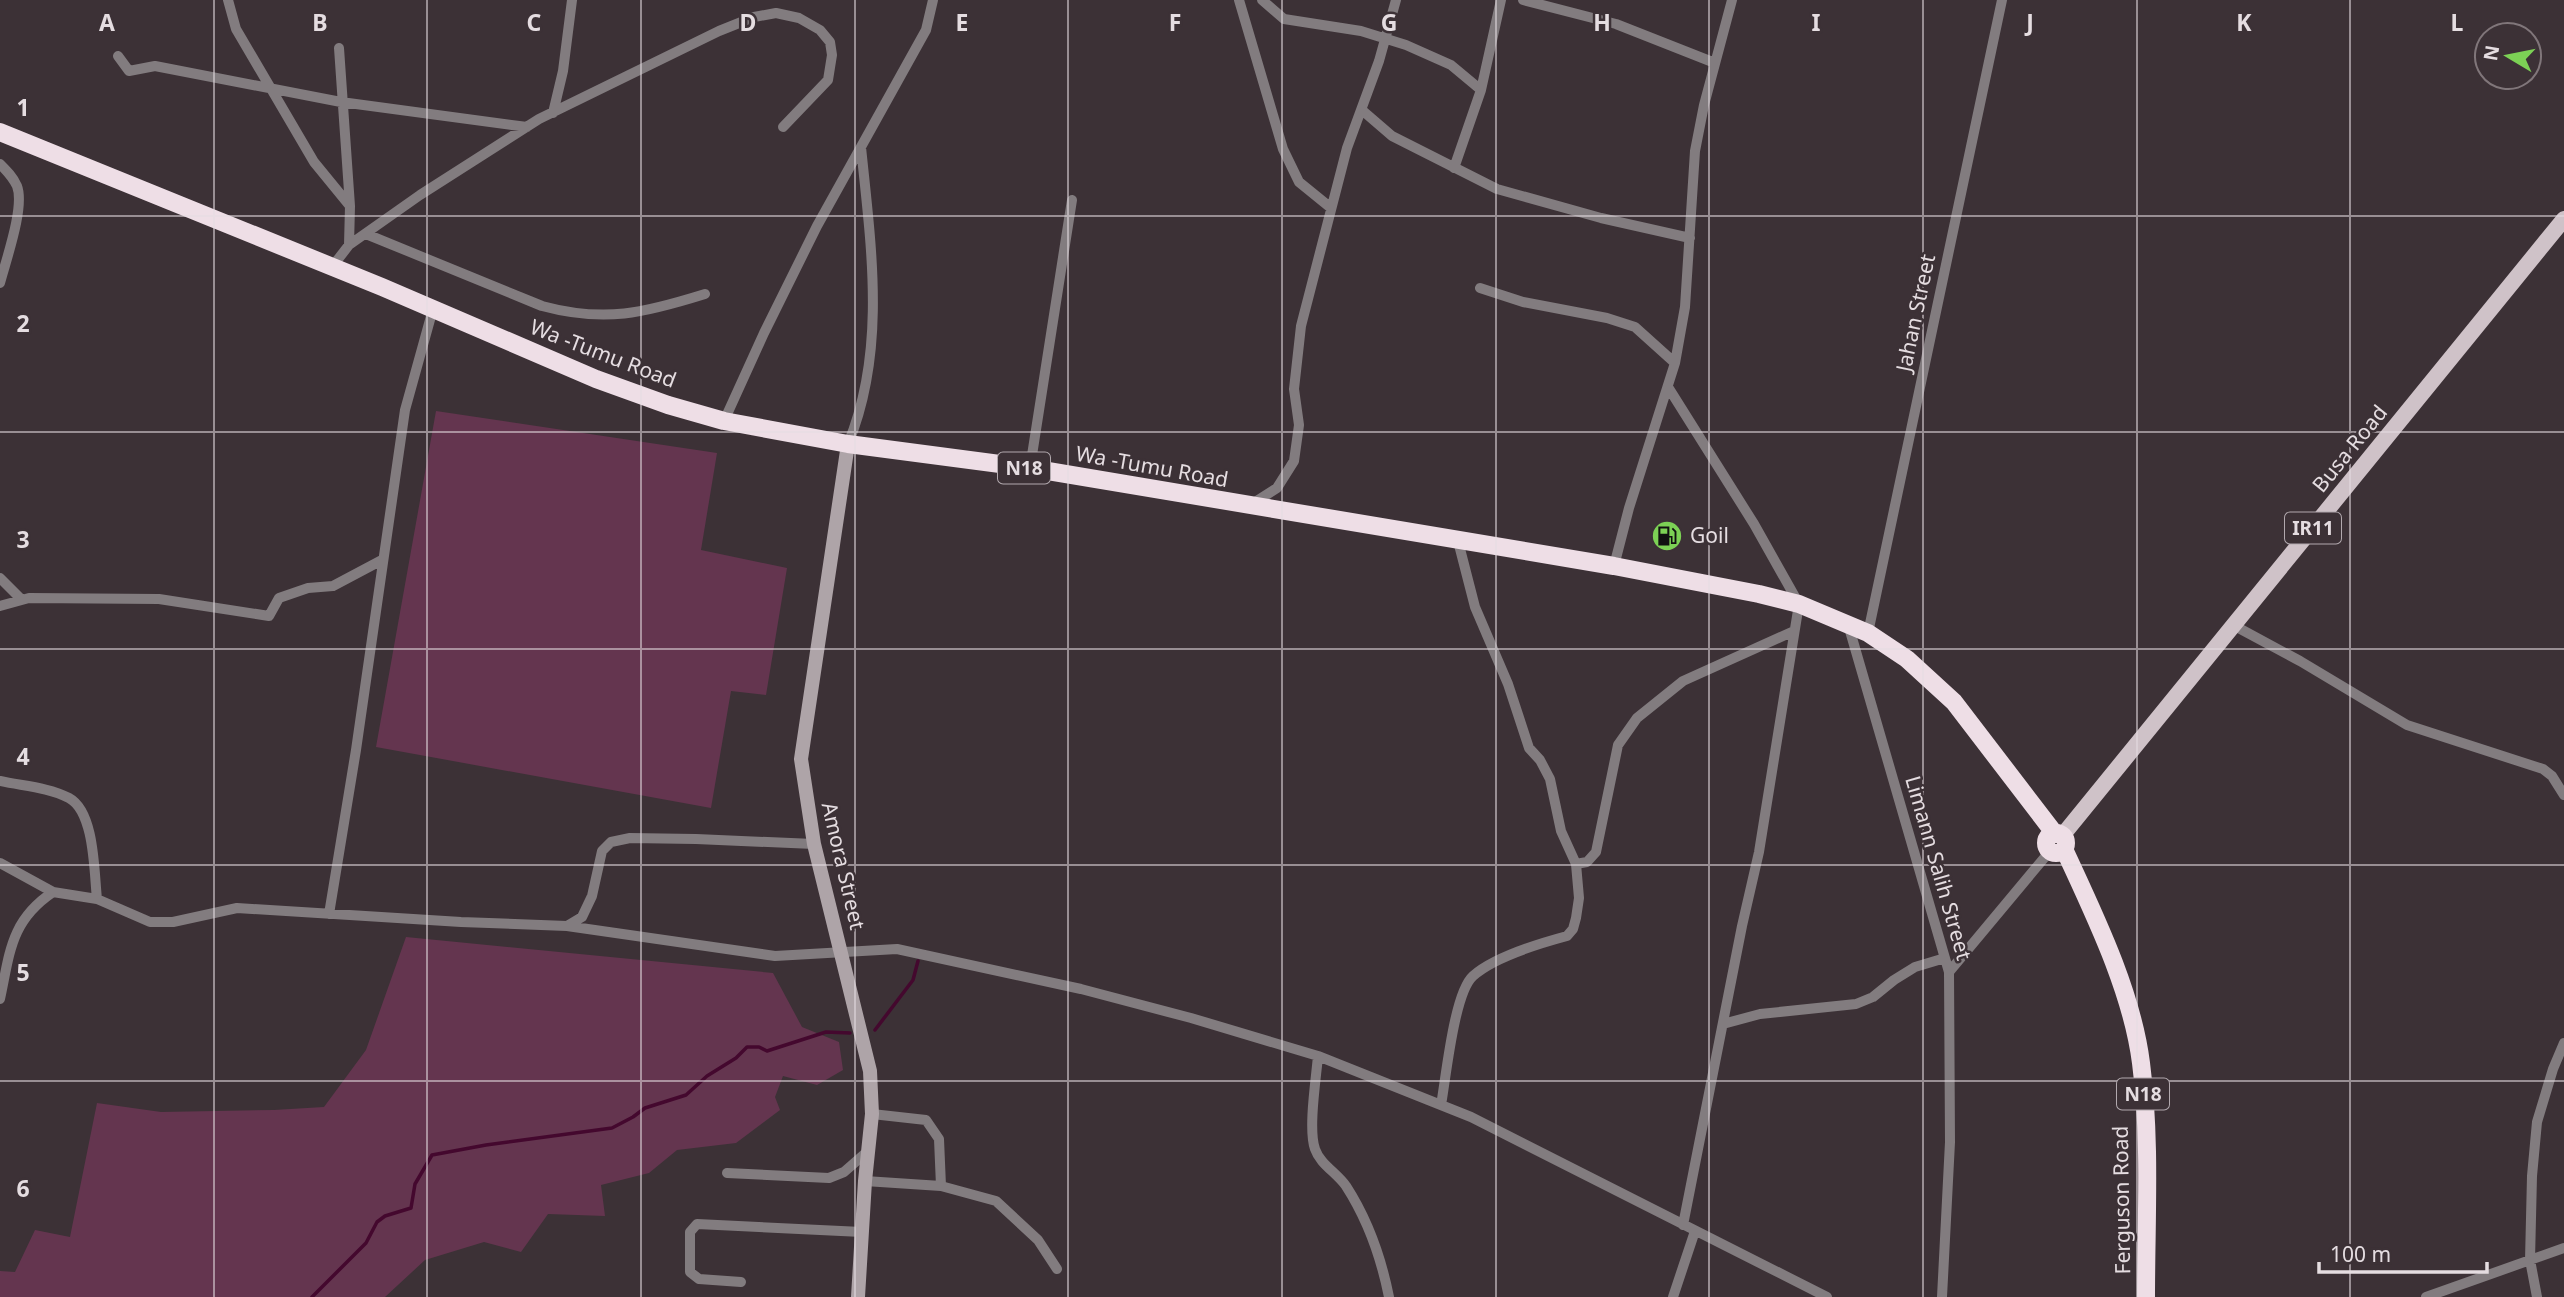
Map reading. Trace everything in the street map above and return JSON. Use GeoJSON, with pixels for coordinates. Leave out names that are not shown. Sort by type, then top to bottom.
{"type":"FeatureCollection","features":[{"type":"Feature","properties":{"kind":"highway","name":"Wa -Tumu Road"},"geometry":{"type":"LineString","coordinates":[[0,132],[332,267],[596,379],[668,405],[724,421],[848,444],[1030,468],[1614,566],[1799,604],[1868,633],[1907,659],[1954,702],[2022,791],[2056,843]]}},
{"type":"Feature","properties":{"kind":"highway","name":"Ferguson Road"},"geometry":{"type":"LineString","coordinates":[[2056,843],[2087,901],[2111,957],[2130,1010],[2141,1062],[2146,1150],[2146,1297]]}},
{"type":"Feature","properties":{"kind":"main road","name":"Busa Road"},"geometry":{"type":"LineString","coordinates":[[2056,843],[2564,219]]}},
{"type":"Feature","properties":{"kind":"street"},"geometry":{"type":"LineString","coordinates":[[228,0],[236,29],[314,162],[350,206]]}},
{"type":"Feature","properties":{"kind":"street"},"geometry":{"type":"LineString","coordinates":[[553,113],[563,71],[572,0]]}},
{"type":"Feature","properties":{"kind":"street"},"geometry":{"type":"LineString","coordinates":[[724,421],[805,250],[926,30],[933,0]]}},
{"type":"Feature","properties":{"kind":"street"},"geometry":{"type":"LineString","coordinates":[[1239,0],[1283,149],[1299,182],[1331,208]]}},
{"type":"Feature","properties":{"kind":"street"},"geometry":{"type":"LineString","coordinates":[[1262,0],[1284,19],[1361,32],[1451,65],[1481,90]]}},
{"type":"Feature","properties":{"kind":"street"},"geometry":{"type":"LineString","coordinates":[[1249,506],[1277,488],[1294,461],[1299,425],[1294,389],[1301,326],[1347,148],[1363,111],[1396,0]]}},
{"type":"Feature","properties":{"kind":"street"},"geometry":{"type":"LineString","coordinates":[[1454,168],[1481,90],[1500,0]]}},
{"type":"Feature","properties":{"kind":"street"},"geometry":{"type":"LineString","coordinates":[[1523,0],[1616,24],[1714,63]]}},
{"type":"Feature","properties":{"kind":"street"},"geometry":{"type":"LineString","coordinates":[[1614,566],[1629,508],[1675,363],[1685,307],[1695,151],[1714,63],[1725,35],[1732,0]]}},
{"type":"Feature","properties":{"kind":"street","name":"Jahan Street"},"geometry":{"type":"LineString","coordinates":[[1868,633],[2002,0]]}},
{"type":"Feature","properties":{"kind":"street"},"geometry":{"type":"LineString","coordinates":[[332,267],[349,245],[420,195],[527,127],[719,31],[754,17],[776,13],[799,18],[820,30],[830,43],[832,55],[828,80],[783,127]]}},
{"type":"Feature","properties":{"kind":"street"},"geometry":{"type":"LineString","coordinates":[[339,48],[350,206],[349,245]]}},
{"type":"Feature","properties":{"kind":"street"},"geometry":{"type":"LineString","coordinates":[[117,56],[130,71],[155,66],[343,102],[527,127]]}},
{"type":"Feature","properties":{"kind":"street"},"geometry":{"type":"LineString","coordinates":[[1363,111],[1392,136],[1497,189],[1601,218],[1689,238]]}},
{"type":"Feature","properties":{"kind":"street"},"geometry":{"type":"LineString","coordinates":[[848,444],[858,420],[869,373],[874,312],[861,147]]}},
{"type":"Feature","properties":{"kind":"street"},"geometry":{"type":"LineString","coordinates":[[0,164],[18,188],[19,202],[0,283]]}},
{"type":"Feature","properties":{"kind":"street"},"geometry":{"type":"LineString","coordinates":[[1030,468],[1072,200]]}},
{"type":"Feature","properties":{"kind":"street"},"geometry":{"type":"LineString","coordinates":[[366,234],[542,306],[572,314],[601,316],[658,309],[705,293]]}},
{"type":"Feature","properties":{"kind":"street"},"geometry":{"type":"LineString","coordinates":[[1480,288],[1523,302],[1607,318],[1635,327],[1675,363]]}},
{"type":"Feature","properties":{"kind":"street"},"geometry":{"type":"LineString","coordinates":[[329,914],[356,750],[405,410],[433,309]]}},
{"type":"Feature","properties":{"kind":"street"},"geometry":{"type":"LineString","coordinates":[[1668,387],[1754,523],[1799,604],[1759,852],[1684,1225]]}},
{"type":"Feature","properties":{"kind":"street","name":"Amora Street"},"geometry":{"type":"LineString","coordinates":[[848,444],[801,759],[814,844],[870,1071],[872,1114],[865,1181],[859,1297]]}},
{"type":"Feature","properties":{"kind":"street"},"geometry":{"type":"LineString","coordinates":[[1441,1105],[1453,1031],[1472,976],[1497,962],[1567,936],[1573,929],[1579,898],[1576,864],[1562,831],[1550,779],[1540,760],[1529,748],[1508,684],[1475,607],[1458,541]]}},
{"type":"Feature","properties":{"kind":"street"},"geometry":{"type":"LineString","coordinates":[[0,606],[21,599],[159,599],[269,615],[279,598],[308,588],[333,586],[382,560]]}},
{"type":"Feature","properties":{"kind":"street"},"geometry":{"type":"LineString","coordinates":[[0,578],[21,599]]}},
{"type":"Feature","properties":{"kind":"street","name":"Limann Salih Street"},"geometry":{"type":"LineString","coordinates":[[1848,624],[1949,972],[1950,1142],[1942,1297]]}},
{"type":"Feature","properties":{"kind":"street"},"geometry":{"type":"LineString","coordinates":[[2233,625],[2300,661],[2407,725],[2543,769],[2552,776],[2564,795]]}},
{"type":"Feature","properties":{"kind":"street"},"geometry":{"type":"LineString","coordinates":[[1576,864],[1587,862],[1596,852],[1618,745],[1637,718],[1683,681],[1794,631]]}},
{"type":"Feature","properties":{"kind":"street"},"geometry":{"type":"LineString","coordinates":[[0,781],[55,792],[76,803],[92,840],[97,899]]}},
{"type":"Feature","properties":{"kind":"street"},"geometry":{"type":"LineString","coordinates":[[568,926],[582,917],[592,896],[602,851],[611,842],[630,838],[814,844]]}},
{"type":"Feature","properties":{"kind":"street"},"geometry":{"type":"LineString","coordinates":[[1949,972],[2056,843]]}},
{"type":"Feature","properties":{"kind":"street"},"geometry":{"type":"LineString","coordinates":[[0,863],[53,892],[97,899],[150,922],[173,922],[237,908],[568,926],[775,956],[897,949],[1081,989],[1318,1056],[1471,1117],[1826,1297]]}},
{"type":"Feature","properties":{"kind":"street"},"geometry":{"type":"LineString","coordinates":[[0,999],[11,943],[21,922],[38,902],[53,892]]}},
{"type":"Feature","properties":{"kind":"street"},"geometry":{"type":"LineString","coordinates":[[1723,1024],[1760,1014],[1856,1004],[1873,997],[1915,967],[1945,958]]}},
{"type":"Feature","properties":{"kind":"street"},"geometry":{"type":"LineString","coordinates":[[2537,1297],[2530,1260],[2532,1176],[2538,1122],[2553,1069],[2564,1043]]}},
{"type":"Feature","properties":{"kind":"street"},"geometry":{"type":"LineString","coordinates":[[1318,1056],[1312,1134],[1314,1148],[1345,1184],[1368,1224],[1384,1272],[1389,1297]]}},
{"type":"Feature","properties":{"kind":"street"},"geometry":{"type":"LineString","coordinates":[[872,1114],[926,1120],[939,1139],[941,1186]]}},
{"type":"Feature","properties":{"kind":"street"},"geometry":{"type":"LineString","coordinates":[[727,1172],[830,1178],[844,1172],[868,1151]]}},
{"type":"Feature","properties":{"kind":"street"},"geometry":{"type":"LineString","coordinates":[[865,1181],[941,1186],[996,1201],[1038,1240],[1057,1269]]}},
{"type":"Feature","properties":{"kind":"street"},"geometry":{"type":"LineString","coordinates":[[741,1282],[699,1279],[690,1272],[690,1232],[696,1224],[862,1232]]}},
{"type":"Feature","properties":{"kind":"street"},"geometry":{"type":"LineString","coordinates":[[1674,1297],[1695,1231]]}},
{"type":"Feature","properties":{"kind":"street"},"geometry":{"type":"LineString","coordinates":[[2426,1297],[2564,1248]]}},
{"type":"Feature","properties":{"kind":"shaded area"},"geometry":{"type":"Polygon","coordinates":[[[436,411],[717,453],[701,550],[787,568],[766,695],[731,691],[711,808],[376,747],[436,411]]]}},
{"type":"Feature","properties":{"kind":"shaded area"},"geometry":{"type":"Polygon","coordinates":[[[406,937],[773,973],[802,1027],[839,1042],[843,1070],[817,1085],[783,1076],[775,1097],[780,1110],[736,1143],[677,1150],[649,1173],[601,1185],[605,1216],[548,1214],[521,1252],[484,1242],[425,1260],[385,1297],[0,1297],[0,1271],[15,1272],[35,1230],[70,1237],[97,1103],[161,1112],[324,1107],[366,1050],[406,937]]]}},
{"type":"Feature","properties":{"kind":"waterway"},"geometry":{"type":"LineString","coordinates":[[875,1030],[913,980],[918,961]]}},
{"type":"Feature","properties":{"kind":"waterway"},"geometry":{"type":"LineString","coordinates":[[312,1297],[366,1243],[377,1222],[385,1216],[411,1208],[415,1184],[432,1155],[612,1128],[645,1108],[686,1095],[747,1047],[759,1047],[767,1051],[826,1032],[850,1033]]}},
{"type":"Feature","properties":{"kind":"place","name":"Goil"},"geometry":{"type":"Point","coordinates":[1667,536]}}]}
